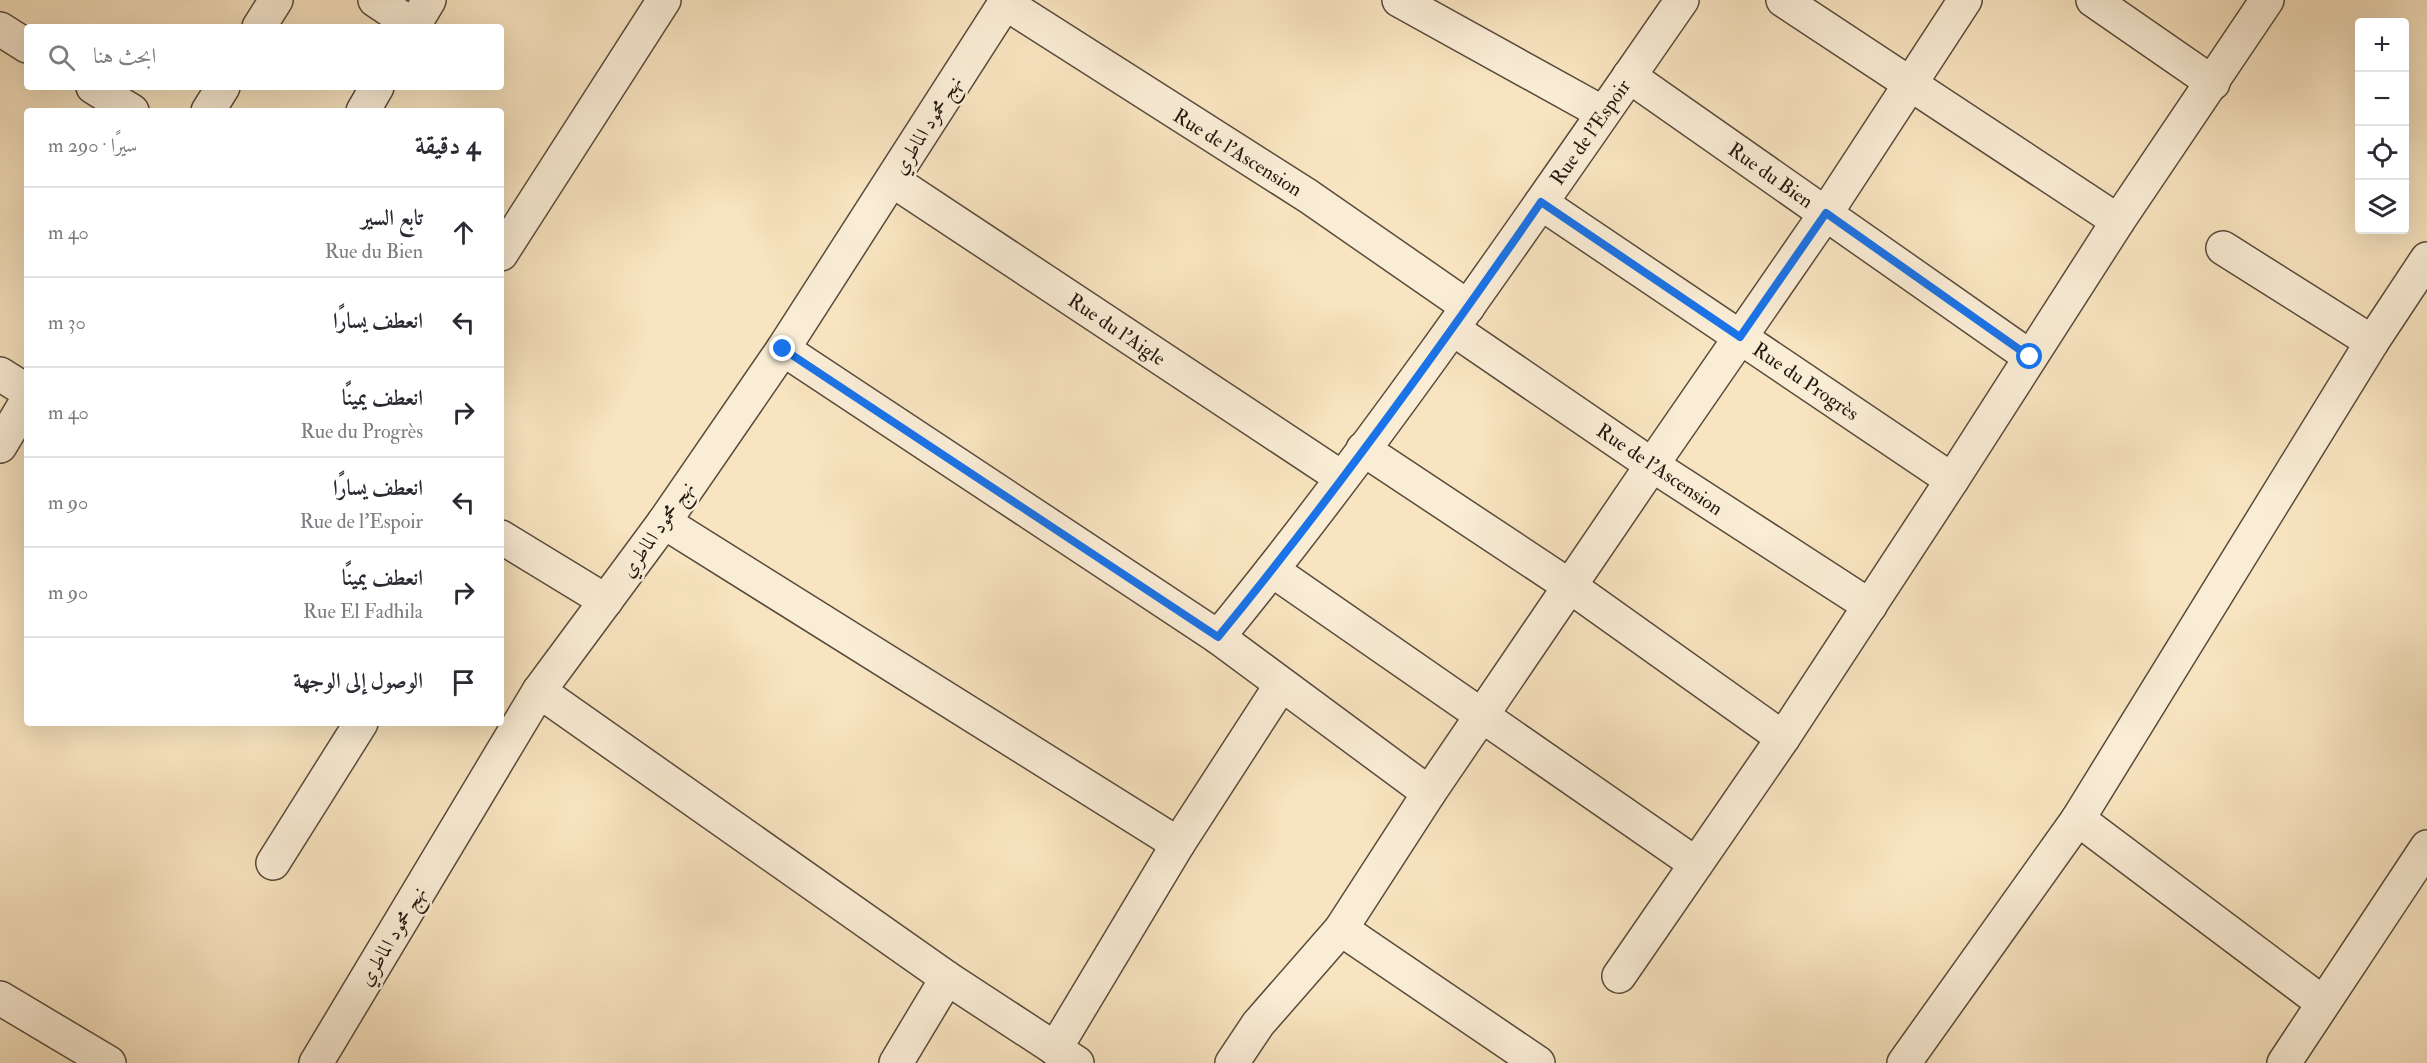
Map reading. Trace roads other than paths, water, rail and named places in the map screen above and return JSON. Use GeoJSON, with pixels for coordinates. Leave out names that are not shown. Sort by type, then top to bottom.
{"type":"FeatureCollection","features":[{"type":"Feature","properties":{"kind":"street"},"geometry":{"type":"LineString","coordinates":[[261,24],[276,0]]}},
{"type":"Feature","properties":{"kind":"street"},"geometry":{"type":"LineString","coordinates":[[375,0],[418,18]]}},
{"type":"Feature","properties":{"kind":"street"},"geometry":{"type":"LineString","coordinates":[[504,249],[664,0]]}},
{"type":"Feature","properties":{"kind":"street"},"geometry":{"type":"LineString","coordinates":[[1399,0],[1603,113]]}},
{"type":"Feature","properties":{"kind":"street","name":"Rue de l'Espoir"},"geometry":{"type":"LineString","coordinates":[[1218,637],[1342,478],[1460,318],[1682,0]]}},
{"type":"Feature","properties":{"kind":"street"},"geometry":{"type":"LineString","coordinates":[[1783,0],[2118,221]]}},
{"type":"Feature","properties":{"kind":"street"},"geometry":{"type":"LineString","coordinates":[[1232,1063],[1258,1024],[1341,929],[1652,465],[1826,213],[1965,0]]}},
{"type":"Feature","properties":{"kind":"street"},"geometry":{"type":"LineString","coordinates":[[2093,0],[2213,83]]}},
{"type":"Feature","properties":{"kind":"street"},"geometry":{"type":"LineString","coordinates":[[1619,976],[1783,738],[2118,221],[2267,0]]}},
{"type":"Feature","properties":{"kind":"street","name":"نهج محمود الماطري"},"geometry":{"type":"LineString","coordinates":[[316,1063],[539,691],[663,522],[783,349],[1006,2]]}},
{"type":"Feature","properties":{"kind":"street","name":"Rue de l'Ascension"},"geometry":{"type":"LineString","coordinates":[[1006,2],[1308,196],[1460,318],[1652,465],[1870,606]]}},
{"type":"Feature","properties":{"kind":"street"},"geometry":{"type":"LineString","coordinates":[[0,29],[24,44]]}},
{"type":"Feature","properties":{"kind":"street","name":"Rue du Bien"},"geometry":{"type":"LineString","coordinates":[[1629,76],[2030,357]]}},
{"type":"Feature","properties":{"kind":"street"},"geometry":{"type":"LineString","coordinates":[[98,90],[127,108]]}},
{"type":"Feature","properties":{"kind":"street"},"geometry":{"type":"LineString","coordinates":[[210,108],[221,90]]}},
{"type":"Feature","properties":{"kind":"street"},"geometry":{"type":"LineString","coordinates":[[365,108],[375,90]]}},
{"type":"Feature","properties":{"kind":"street","name":"Rue du l'Aigle"},"geometry":{"type":"LineString","coordinates":[[892,180],[1342,478]]}},
{"type":"Feature","properties":{"kind":"street","name":"Rue du Progrès"},"geometry":{"type":"LineString","coordinates":[[1541,202],[1952,480]]}},
{"type":"Feature","properties":{"kind":"street"},"geometry":{"type":"LineString","coordinates":[[2223,248],[2372,342]]}},
{"type":"Feature","properties":{"kind":"street"},"geometry":{"type":"LineString","coordinates":[[1904,1063],[2078,819],[2372,342],[2427,259]]}},
{"type":"Feature","properties":{"kind":"street"},"geometry":{"type":"LineString","coordinates":[[783,349],[1218,637],[1430,793]]}},
{"type":"Feature","properties":{"kind":"street"},"geometry":{"type":"LineString","coordinates":[[0,374],[24,389]]}},
{"type":"Feature","properties":{"kind":"street"},"geometry":{"type":"LineString","coordinates":[[0,446],[24,406]]}},
{"type":"Feature","properties":{"kind":"street"},"geometry":{"type":"LineString","coordinates":[[1363,449],[1571,587],[1783,738]]}},
{"type":"Feature","properties":{"kind":"street"},"geometry":{"type":"LineString","coordinates":[[663,522],[1178,844]]}},
{"type":"Feature","properties":{"kind":"street"},"geometry":{"type":"LineString","coordinates":[[504,539],[606,601]]}},
{"type":"Feature","properties":{"kind":"street"},"geometry":{"type":"LineString","coordinates":[[1272,570],[1696,864]]}},
{"type":"Feature","properties":{"kind":"street"},"geometry":{"type":"LineString","coordinates":[[539,691],[947,978],[1066,1056],[1178,844],[1281,685]]}},
{"type":"Feature","properties":{"kind":"street"},"geometry":{"type":"LineString","coordinates":[[273,863],[359,726]]}},
{"type":"Feature","properties":{"kind":"street"},"geometry":{"type":"LineString","coordinates":[[2078,819],[2323,1003]]}},
{"type":"Feature","properties":{"kind":"street"},"geometry":{"type":"LineString","coordinates":[[2284,1063],[2427,847]]}},
{"type":"Feature","properties":{"kind":"street"},"geometry":{"type":"LineString","coordinates":[[1341,929],[1538,1063]]}},
{"type":"Feature","properties":{"kind":"street"},"geometry":{"type":"LineString","coordinates":[[896,1063],[947,978]]}},
{"type":"Feature","properties":{"kind":"street"},"geometry":{"type":"LineString","coordinates":[[0,998],[109,1063]]}}]}
